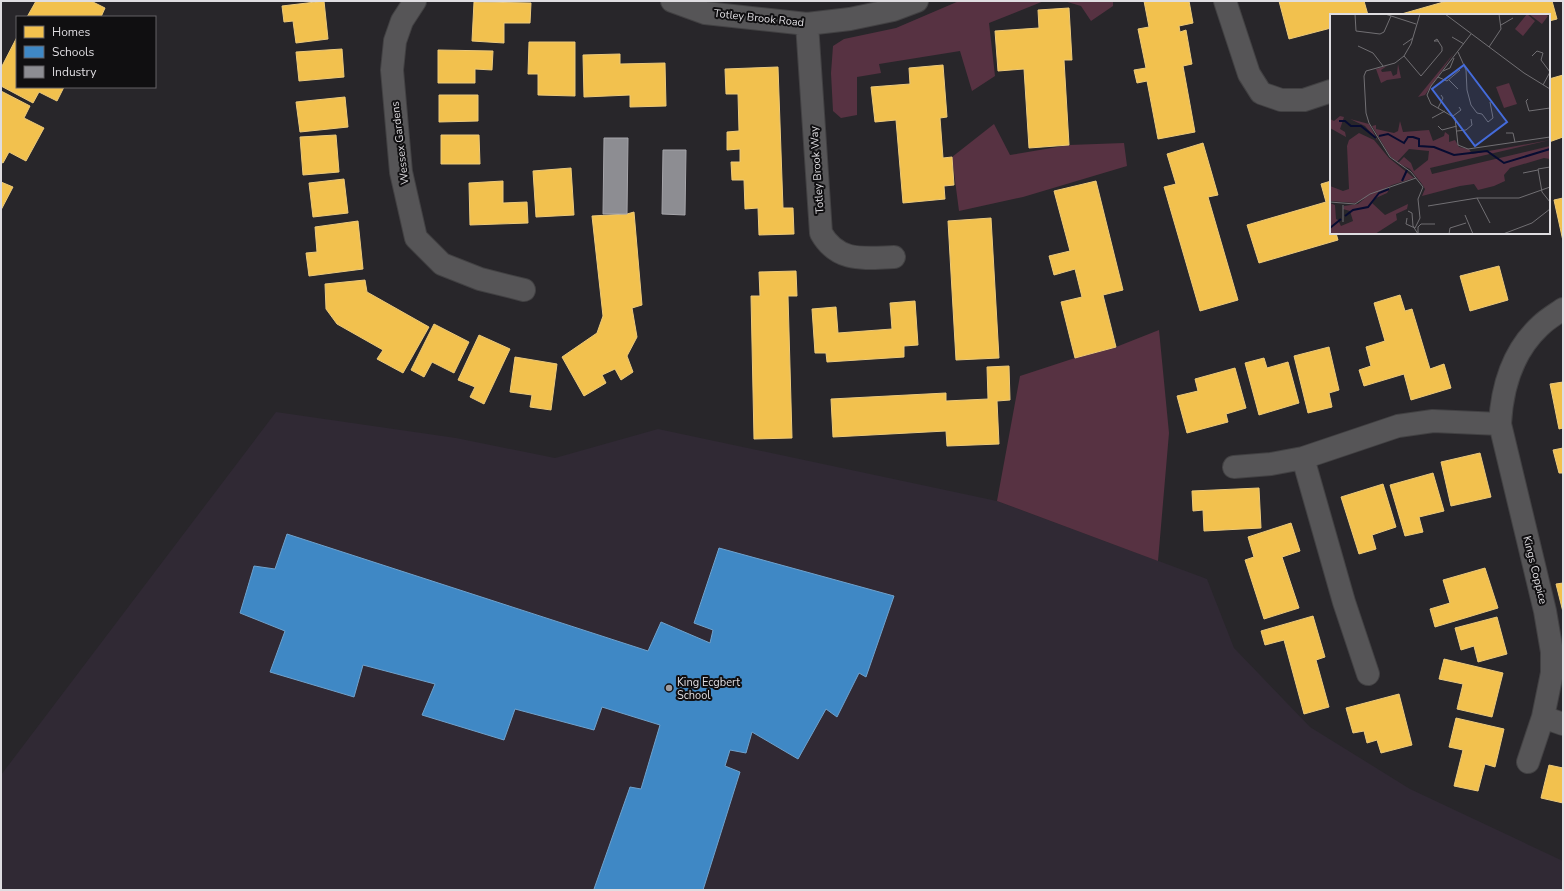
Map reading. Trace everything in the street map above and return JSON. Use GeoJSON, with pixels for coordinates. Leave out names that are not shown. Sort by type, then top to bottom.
{"type":"FeatureCollection","features":[{"type":"Feature","properties":{"kind":"street","name":"Wessex Gardens"},"geometry":{"type":"LineString","coordinates":[[415,1],[402,21],[394,41],[392,70],[401,172],[416,238],[442,264],[480,279],[524,290]]}},
{"type":"Feature","properties":{"kind":"street","name":"Totley Brook Road"},"geometry":{"type":"LineString","coordinates":[[672,1],[705,13],[807,24],[850,19],[893,10],[917,1]]}},
{"type":"Feature","properties":{"kind":"street"},"geometry":{"type":"LineString","coordinates":[[1225,1],[1250,74],[1261,92],[1281,100],[1304,100],[1330,91]]}},
{"type":"Feature","properties":{"kind":"street","name":"Totley Brook Way"},"geometry":{"type":"LineString","coordinates":[[807,24],[821,233],[828,245],[838,253],[861,258],[894,256]]}},
{"type":"Feature","properties":{"kind":"street","name":"Kings Coppice"},"geometry":{"type":"LineString","coordinates":[[1528,762],[1553,721],[1552,652],[1545,611],[1500,424],[1501,401],[1507,376],[1520,351],[1540,326],[1563,309]]}},
{"type":"Feature","properties":{"kind":"street"},"geometry":{"type":"LineString","coordinates":[[1234,467],[1271,464],[1303,458],[1398,426],[1433,421],[1500,424]]}},
{"type":"Feature","properties":{"kind":"street"},"geometry":{"type":"LineString","coordinates":[[1303,458],[1344,602],[1368,674]]}},
{"type":"Feature","properties":{"kind":"shaded area"},"geometry":{"type":"Polygon","coordinates":[[[959,1],[1044,1],[989,23],[995,76],[972,91],[960,51],[879,64],[881,73],[857,77],[857,115],[841,118],[833,111],[831,73],[833,46],[844,39],[896,28],[959,1]]]}},
{"type":"Feature","properties":{"kind":"shaded area"},"geometry":{"type":"Polygon","coordinates":[[[1064,1],[1113,1],[1113,6],[1091,21],[1081,6],[1064,1]]]}},
{"type":"Feature","properties":{"kind":"shaded area"},"geometry":{"type":"Polygon","coordinates":[[[994,124],[1010,155],[1069,145],[1124,143],[1127,166],[1023,197],[959,211],[952,157],[994,124]]]}},
{"type":"Feature","properties":{"kind":"shaded area"},"geometry":{"type":"Polygon","coordinates":[[[1159,330],[1169,433],[1158,561],[997,501],[1020,376],[1075,358],[1116,347],[1159,330]]]}},
{"type":"Feature","properties":{"kind":"shaded area","name":"King Ecgbert School"},"geometry":{"type":"Polygon","coordinates":[[[276,412],[456,438],[555,458],[658,429],[997,501],[1207,579],[1234,648],[1310,727],[1410,789],[1563,861],[1563,890],[1,890],[1,775],[276,412]]]}},
{"type":"Feature","properties":{"kind":"building: Homes"},"geometry":{"type":"Polygon","coordinates":[[[36,1],[91,1],[105,8],[101,16],[28,16],[36,1]]]}},
{"type":"Feature","properties":{"kind":"building: Homes"},"geometry":{"type":"Polygon","coordinates":[[[324,1],[328,39],[296,43],[293,21],[284,22],[282,6],[324,1]]]}},
{"type":"Feature","properties":{"kind":"building: Homes"},"geometry":{"type":"Polygon","coordinates":[[[1144,1],[1189,1],[1193,23],[1179,26],[1180,32],[1186,30],[1192,64],[1183,66],[1195,132],[1158,139],[1147,81],[1137,83],[1134,70],[1146,68],[1138,29],[1149,27],[1144,1]]]}},
{"type":"Feature","properties":{"kind":"building: Homes"},"geometry":{"type":"Polygon","coordinates":[[[1279,1],[1364,1],[1368,14],[1330,14],[1330,28],[1289,39],[1279,1]]]}},
{"type":"Feature","properties":{"kind":"building: Homes"},"geometry":{"type":"Polygon","coordinates":[[[1447,1],[1552,1],[1557,19],[1550,21],[1550,14],[1402,14],[1447,1]]]}},
{"type":"Feature","properties":{"kind":"building: Homes"},"geometry":{"type":"Polygon","coordinates":[[[474,2],[531,3],[530,23],[504,23],[504,43],[472,41],[474,2]]]}},
{"type":"Feature","properties":{"kind":"building: Homes"},"geometry":{"type":"Polygon","coordinates":[[[1069,8],[1072,60],[1064,60],[1069,145],[1029,148],[1024,69],[998,71],[995,31],[1039,28],[1038,10],[1069,8]]]}},
{"type":"Feature","properties":{"kind":"building: Homes"},"geometry":{"type":"Polygon","coordinates":[[[16,39],[16,88],[64,88],[57,101],[39,92],[33,103],[1,86],[1,68],[16,39]]]}},
{"type":"Feature","properties":{"kind":"building: Homes"},"geometry":{"type":"Polygon","coordinates":[[[529,42],[575,42],[575,96],[538,95],[538,74],[528,74],[529,42]]]}},
{"type":"Feature","properties":{"kind":"building: Homes"},"geometry":{"type":"Polygon","coordinates":[[[342,49],[344,77],[299,81],[296,52],[342,49]]]}},
{"type":"Feature","properties":{"kind":"building: Homes"},"geometry":{"type":"Polygon","coordinates":[[[438,50],[493,51],[492,70],[475,69],[475,83],[438,83],[438,50]]]}},
{"type":"Feature","properties":{"kind":"building: Homes"},"geometry":{"type":"Polygon","coordinates":[[[620,54],[620,64],[665,63],[666,106],[630,107],[630,95],[584,97],[583,55],[620,54]]]}},
{"type":"Feature","properties":{"kind":"building: Homes"},"geometry":{"type":"Polygon","coordinates":[[[943,65],[947,117],[940,118],[943,158],[952,157],[954,185],[944,186],[945,199],[903,203],[896,120],[875,122],[871,87],[910,84],[909,68],[943,65]]]}},
{"type":"Feature","properties":{"kind":"building: Homes"},"geometry":{"type":"Polygon","coordinates":[[[778,67],[783,208],[793,208],[794,234],[759,235],[758,208],[745,209],[744,180],[732,180],[731,162],[740,162],[740,149],[727,150],[727,132],[739,131],[738,94],[726,94],[725,69],[778,67]]]}},
{"type":"Feature","properties":{"kind":"building: Homes"},"geometry":{"type":"Polygon","coordinates":[[[1563,75],[1563,137],[1550,142],[1550,79],[1563,75]]]}},
{"type":"Feature","properties":{"kind":"building: Homes"},"geometry":{"type":"Polygon","coordinates":[[[1,91],[30,106],[24,118],[44,128],[26,161],[9,152],[3,163],[1,162],[1,91]]]}},
{"type":"Feature","properties":{"kind":"building: Homes"},"geometry":{"type":"Polygon","coordinates":[[[439,95],[478,95],[478,121],[439,122],[439,95]]]}},
{"type":"Feature","properties":{"kind":"building: Homes"},"geometry":{"type":"Polygon","coordinates":[[[345,97],[348,127],[300,132],[296,102],[345,97]]]}},
{"type":"Feature","properties":{"kind":"building: Homes"},"geometry":{"type":"Polygon","coordinates":[[[336,135],[339,172],[303,175],[300,137],[336,135]]]}},
{"type":"Feature","properties":{"kind":"building: Homes"},"geometry":{"type":"Polygon","coordinates":[[[441,135],[479,135],[480,164],[441,164],[441,135]]]}},
{"type":"Feature","properties":{"kind":"building: Homes"},"geometry":{"type":"Polygon","coordinates":[[[1203,143],[1218,195],[1208,197],[1238,300],[1200,311],[1164,187],[1176,184],[1167,154],[1203,143]]]}},
{"type":"Feature","properties":{"kind":"building: Homes"},"geometry":{"type":"Polygon","coordinates":[[[571,168],[574,215],[536,217],[533,171],[571,168]]]}},
{"type":"Feature","properties":{"kind":"building: Homes"},"geometry":{"type":"Polygon","coordinates":[[[344,179],[348,213],[313,217],[309,183],[344,179]]]}},
{"type":"Feature","properties":{"kind":"building: Homes"},"geometry":{"type":"Polygon","coordinates":[[[503,181],[503,203],[527,202],[528,223],[470,225],[469,183],[503,181]]]}},
{"type":"Feature","properties":{"kind":"building: Homes"},"geometry":{"type":"Polygon","coordinates":[[[1096,181],[1123,290],[1103,295],[1116,347],[1075,358],[1061,302],[1082,297],[1075,269],[1054,275],[1049,256],[1070,251],[1054,191],[1096,181]]]}},
{"type":"Feature","properties":{"kind":"building: Homes"},"geometry":{"type":"Polygon","coordinates":[[[1330,181],[1330,234],[1336,234],[1338,240],[1259,263],[1247,225],[1326,202],[1321,184],[1330,181]]]}},
{"type":"Feature","properties":{"kind":"building: Homes"},"geometry":{"type":"Polygon","coordinates":[[[1,182],[13,187],[1,210],[1,182]]]}},
{"type":"Feature","properties":{"kind":"building: Homes"},"geometry":{"type":"Polygon","coordinates":[[[1563,198],[1563,241],[1554,200],[1563,198]]]}},
{"type":"Feature","properties":{"kind":"building: Homes"},"geometry":{"type":"Polygon","coordinates":[[[634,212],[642,305],[632,308],[637,337],[627,356],[633,372],[621,380],[615,369],[602,375],[606,383],[584,396],[562,357],[597,333],[603,316],[592,216],[627,214],[634,212]]]}},
{"type":"Feature","properties":{"kind":"building: Homes"},"geometry":{"type":"Polygon","coordinates":[[[991,218],[999,358],[956,360],[948,221],[991,218]]]}},
{"type":"Feature","properties":{"kind":"building: Homes"},"geometry":{"type":"Polygon","coordinates":[[[358,221],[363,269],[309,276],[306,253],[317,252],[315,227],[358,221]]]}},
{"type":"Feature","properties":{"kind":"building: Homes"},"geometry":{"type":"Polygon","coordinates":[[[1499,266],[1508,300],[1470,311],[1460,276],[1499,266]]]}},
{"type":"Feature","properties":{"kind":"building: Homes"},"geometry":{"type":"Polygon","coordinates":[[[796,271],[797,296],[788,296],[792,438],[754,439],[751,296],[760,296],[759,272],[796,271]]]}},
{"type":"Feature","properties":{"kind":"building: Homes"},"geometry":{"type":"Polygon","coordinates":[[[365,280],[367,292],[429,327],[403,373],[377,359],[383,350],[337,324],[326,309],[325,284],[365,280]]]}},
{"type":"Feature","properties":{"kind":"building: Homes"},"geometry":{"type":"Polygon","coordinates":[[[1400,295],[1405,311],[1412,309],[1430,369],[1444,364],[1451,388],[1411,400],[1404,374],[1364,386],[1359,370],[1371,366],[1366,347],[1385,341],[1374,303],[1400,295]]]}},
{"type":"Feature","properties":{"kind":"building: Homes"},"geometry":{"type":"Polygon","coordinates":[[[915,301],[918,345],[904,346],[904,357],[827,362],[826,353],[815,353],[812,309],[836,307],[838,333],[892,329],[890,303],[915,301]]]}},
{"type":"Feature","properties":{"kind":"building: Homes"},"geometry":{"type":"Polygon","coordinates":[[[434,324],[469,342],[454,373],[432,362],[424,377],[411,370],[434,324]]]}},
{"type":"Feature","properties":{"kind":"building: Homes"},"geometry":{"type":"Polygon","coordinates":[[[479,335],[510,349],[484,404],[470,397],[475,387],[458,380],[479,335]]]}},
{"type":"Feature","properties":{"kind":"building: Homes"},"geometry":{"type":"Polygon","coordinates":[[[1329,347],[1339,390],[1329,393],[1332,407],[1308,413],[1294,356],[1329,347]]]}},
{"type":"Feature","properties":{"kind":"building: Homes"},"geometry":{"type":"Polygon","coordinates":[[[515,357],[557,364],[551,410],[530,407],[532,395],[510,392],[515,357]]]}},
{"type":"Feature","properties":{"kind":"building: Homes"},"geometry":{"type":"Polygon","coordinates":[[[1264,358],[1267,368],[1288,362],[1299,403],[1259,415],[1245,363],[1264,358]]]}},
{"type":"Feature","properties":{"kind":"building: Homes"},"geometry":{"type":"Polygon","coordinates":[[[1009,366],[1010,400],[997,401],[999,444],[947,446],[946,431],[833,437],[831,399],[946,393],[946,401],[988,399],[987,367],[1009,366]]]}},
{"type":"Feature","properties":{"kind":"building: Homes"},"geometry":{"type":"Polygon","coordinates":[[[1235,368],[1246,408],[1226,414],[1228,422],[1187,433],[1177,396],[1198,391],[1195,379],[1235,368]]]}},
{"type":"Feature","properties":{"kind":"building: Homes"},"geometry":{"type":"Polygon","coordinates":[[[1563,382],[1563,428],[1559,429],[1550,384],[1563,382]]]}},
{"type":"Feature","properties":{"kind":"building: Homes"},"geometry":{"type":"Polygon","coordinates":[[[1563,448],[1563,473],[1559,473],[1553,450],[1563,448]]]}},
{"type":"Feature","properties":{"kind":"building: Homes"},"geometry":{"type":"Polygon","coordinates":[[[1480,453],[1491,497],[1451,506],[1441,462],[1480,453]]]}},
{"type":"Feature","properties":{"kind":"building: Homes"},"geometry":{"type":"Polygon","coordinates":[[[1433,473],[1444,511],[1419,517],[1423,532],[1405,536],[1390,485],[1433,473]]]}},
{"type":"Feature","properties":{"kind":"building: Homes"},"geometry":{"type":"Polygon","coordinates":[[[1383,484],[1396,527],[1372,535],[1376,549],[1359,554],[1341,497],[1383,484]]]}},
{"type":"Feature","properties":{"kind":"building: Homes"},"geometry":{"type":"Polygon","coordinates":[[[1259,488],[1261,528],[1204,531],[1203,510],[1193,511],[1192,491],[1259,488]]]}},
{"type":"Feature","properties":{"kind":"building: Homes"},"geometry":{"type":"Polygon","coordinates":[[[1291,523],[1300,551],[1282,557],[1299,608],[1264,619],[1245,560],[1254,557],[1248,537],[1291,523]]]}},
{"type":"Feature","properties":{"kind":"building: Homes"},"geometry":{"type":"Polygon","coordinates":[[[1485,568],[1498,608],[1435,627],[1430,609],[1450,603],[1443,580],[1485,568]]]}},
{"type":"Feature","properties":{"kind":"building: Homes"},"geometry":{"type":"Polygon","coordinates":[[[1563,583],[1563,612],[1556,584],[1563,583]]]}},
{"type":"Feature","properties":{"kind":"building: Homes"},"geometry":{"type":"Polygon","coordinates":[[[1313,616],[1325,657],[1316,660],[1329,707],[1304,714],[1284,640],[1265,645],[1261,631],[1313,616]]]}},
{"type":"Feature","properties":{"kind":"building: Homes"},"geometry":{"type":"Polygon","coordinates":[[[1497,617],[1507,654],[1478,662],[1474,646],[1461,650],[1455,628],[1497,617]]]}},
{"type":"Feature","properties":{"kind":"building: Homes"},"geometry":{"type":"Polygon","coordinates":[[[1444,659],[1503,673],[1492,717],[1457,709],[1463,684],[1439,679],[1444,659]]]}},
{"type":"Feature","properties":{"kind":"building: Homes"},"geometry":{"type":"Polygon","coordinates":[[[1399,694],[1412,745],[1381,753],[1377,740],[1367,743],[1364,731],[1353,733],[1346,708],[1399,694]]]}},
{"type":"Feature","properties":{"kind":"building: Homes"},"geometry":{"type":"Polygon","coordinates":[[[1456,718],[1504,729],[1495,767],[1485,764],[1478,791],[1454,786],[1463,750],[1449,747],[1456,718]]]}},
{"type":"Feature","properties":{"kind":"building: Homes"},"geometry":{"type":"Polygon","coordinates":[[[1549,765],[1563,768],[1563,803],[1541,798],[1549,765]]]}},
{"type":"Feature","properties":{"kind":"building: Schools"},"geometry":{"type":"Polygon","coordinates":[[[287,534],[648,651],[661,622],[710,643],[713,630],[694,623],[719,548],[894,596],[866,677],[859,673],[837,717],[826,709],[798,759],[752,732],[746,753],[730,750],[725,766],[740,772],[703,890],[597,890],[594,889],[630,787],[641,789],[660,725],[602,707],[594,730],[515,709],[504,740],[422,715],[435,684],[363,665],[354,697],[270,672],[285,631],[240,613],[254,566],[275,569],[287,534]]]}},
{"type":"Feature","properties":{"kind":"building: Industry"},"geometry":{"type":"Polygon","coordinates":[[[604,138],[628,138],[627,214],[603,214],[604,138]]]}},
{"type":"Feature","properties":{"kind":"building: Industry"},"geometry":{"type":"Polygon","coordinates":[[[663,150],[686,150],[685,215],[662,214],[663,150]]]}},
{"type":"Feature","properties":{"kind":"place","name":"King Ecgbert School"},"geometry":{"type":"Point","coordinates":[669,688]}}]}
